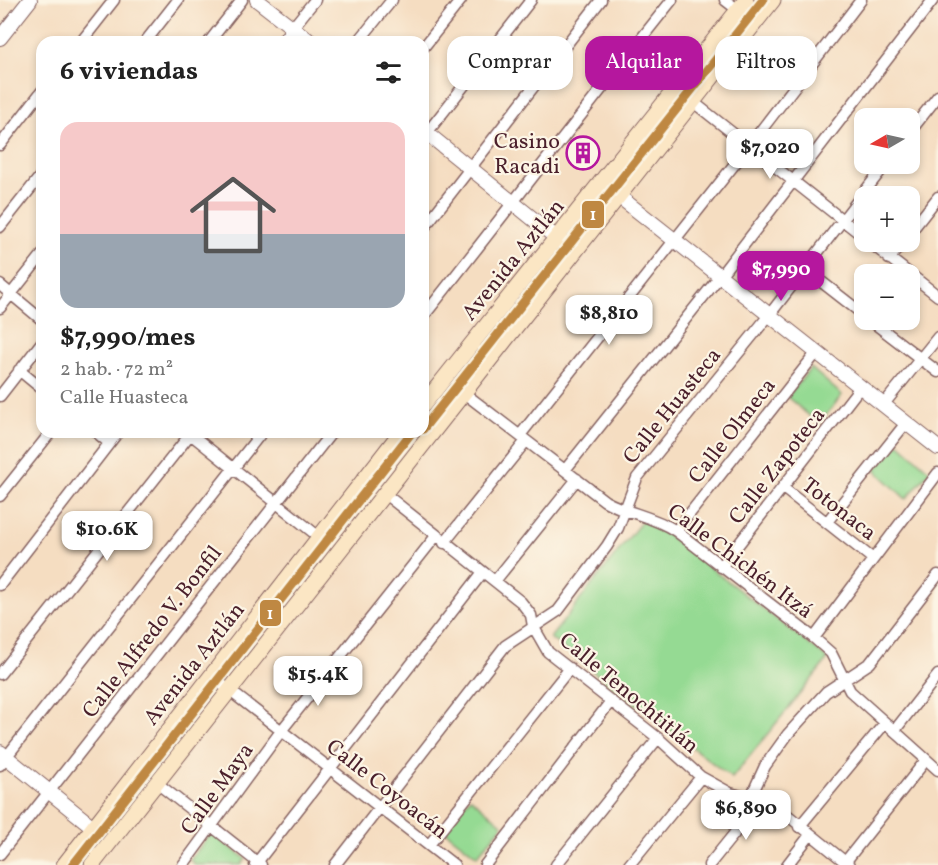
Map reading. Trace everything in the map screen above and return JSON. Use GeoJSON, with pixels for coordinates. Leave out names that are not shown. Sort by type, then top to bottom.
{"type":"FeatureCollection","features":[{"type":"Feature","properties":{"kind":"main road","name":"Avenida Aztlán"},"geometry":{"type":"LineString","coordinates":[[429,438],[772,0]]}},
{"type":"Feature","properties":{"kind":"main road","name":"Avenida Aztlán"},"geometry":{"type":"LineString","coordinates":[[429,398],[742,5]]}},
{"type":"Feature","properties":{"kind":"main road","name":"Avenida Aztlán"},"geometry":{"type":"LineString","coordinates":[[64,865],[396,438]]}},
{"type":"Feature","properties":{"kind":"main road","name":"Avenida Aztlán"},"geometry":{"type":"LineString","coordinates":[[92,865],[429,438]]}},
{"type":"Feature","properties":{"kind":"street"},"geometry":{"type":"LineString","coordinates":[[0,38],[30,0]]}},
{"type":"Feature","properties":{"kind":"street"},"geometry":{"type":"LineString","coordinates":[[86,36],[114,0]]}},
{"type":"Feature","properties":{"kind":"street"},"geometry":{"type":"LineString","coordinates":[[151,36],[178,0]]}},
{"type":"Feature","properties":{"kind":"street"},"geometry":{"type":"LineString","coordinates":[[214,36],[242,0]]}},
{"type":"Feature","properties":{"kind":"street"},"geometry":{"type":"LineString","coordinates":[[257,0],[303,36]]}},
{"type":"Feature","properties":{"kind":"street"},"geometry":{"type":"LineString","coordinates":[[286,36],[315,0]]}},
{"type":"Feature","properties":{"kind":"street"},"geometry":{"type":"LineString","coordinates":[[363,36],[392,0]]}},
{"type":"Feature","properties":{"kind":"street"},"geometry":{"type":"LineString","coordinates":[[429,40],[461,0]]}},
{"type":"Feature","properties":{"kind":"street"},"geometry":{"type":"LineString","coordinates":[[429,128],[531,0]]}},
{"type":"Feature","properties":{"kind":"street"},"geometry":{"type":"LineString","coordinates":[[429,220],[601,0]]}},
{"type":"Feature","properties":{"kind":"street"},"geometry":{"type":"LineString","coordinates":[[429,309],[672,0]]}},
{"type":"Feature","properties":{"kind":"street"},"geometry":{"type":"LineString","coordinates":[[725,0],[742,5]]}},
{"type":"Feature","properties":{"kind":"street","name":"Calle Maya"},"geometry":{"type":"LineString","coordinates":[[183,865],[281,731],[524,438],[861,0]]}},
{"type":"Feature","properties":{"kind":"street"},"geometry":{"type":"LineString","coordinates":[[566,470],[720,276],[933,0]]}},
{"type":"Feature","properties":{"kind":"street"},"geometry":{"type":"LineString","coordinates":[[920,119],[938,96]]}},
{"type":"Feature","properties":{"kind":"street"},"geometry":{"type":"LineString","coordinates":[[0,145],[36,99]]}},
{"type":"Feature","properties":{"kind":"street"},"geometry":{"type":"LineString","coordinates":[[692,101],[854,229]]}},
{"type":"Feature","properties":{"kind":"street"},"geometry":{"type":"LineString","coordinates":[[429,138],[471,168],[574,252]]}},
{"type":"Feature","properties":{"kind":"street","name":"Calle Huasteca"},"geometry":{"type":"LineString","coordinates":[[335,865],[505,646],[558,611],[608,546],[636,478],[770,314],[878,174]]}},
{"type":"Feature","properties":{"kind":"street"},"geometry":{"type":"LineString","coordinates":[[0,227],[36,182]]}},
{"type":"Feature","properties":{"kind":"street"},"geometry":{"type":"LineString","coordinates":[[602,183],[938,448]]}},
{"type":"Feature","properties":{"kind":"street"},"geometry":{"type":"LineString","coordinates":[[920,220],[938,197]]}},
{"type":"Feature","properties":{"kind":"street"},"geometry":{"type":"LineString","coordinates":[[881,252],[937,293]]}},
{"type":"Feature","properties":{"kind":"street"},"geometry":{"type":"LineString","coordinates":[[889,259],[895,252]]}},
{"type":"Feature","properties":{"kind":"street"},"geometry":{"type":"LineString","coordinates":[[0,308],[36,263]]}},
{"type":"Feature","properties":{"kind":"street"},"geometry":{"type":"LineString","coordinates":[[805,269],[854,307]]}},
{"type":"Feature","properties":{"kind":"street"},"geometry":{"type":"LineString","coordinates":[[0,285],[36,315]]}},
{"type":"Feature","properties":{"kind":"street"},"geometry":{"type":"LineString","coordinates":[[883,330],[938,372]]}},
{"type":"Feature","properties":{"kind":"street"},"geometry":{"type":"LineString","coordinates":[[884,404],[938,337]]}},
{"type":"Feature","properties":{"kind":"street"},"geometry":{"type":"LineString","coordinates":[[0,396],[36,349]]}},
{"type":"Feature","properties":{"kind":"street","name":"Calle Olmeca"},"geometry":{"type":"LineString","coordinates":[[676,531],[817,352]]}},
{"type":"Feature","properties":{"kind":"street"},"geometry":{"type":"LineString","coordinates":[[19,370],[36,384]]}},
{"type":"Feature","properties":{"kind":"street","name":"Calle Zapoteca"},"geometry":{"type":"LineString","coordinates":[[721,567],[861,386]]}},
{"type":"Feature","properties":{"kind":"street","name":"Calle Chichén Itzá"},"geometry":{"type":"LineString","coordinates":[[464,393],[605,501],[658,520],[676,531],[814,638],[831,653],[843,679],[861,702],[938,769]]}},
{"type":"Feature","properties":{"kind":"street"},"geometry":{"type":"LineString","coordinates":[[827,522],[906,423]]}},
{"type":"Feature","properties":{"kind":"street"},"geometry":{"type":"LineString","coordinates":[[0,496],[46,438]]}},
{"type":"Feature","properties":{"kind":"street"},"geometry":{"type":"LineString","coordinates":[[103,438],[109,443]]}},
{"type":"Feature","properties":{"kind":"street"},"geometry":{"type":"LineString","coordinates":[[0,585],[113,438]]}},
{"type":"Feature","properties":{"kind":"street"},"geometry":{"type":"LineString","coordinates":[[0,674],[186,438]]}},
{"type":"Feature","properties":{"kind":"street"},"geometry":{"type":"LineString","coordinates":[[196,438],[319,537]]}},
{"type":"Feature","properties":{"kind":"street"},"geometry":{"type":"LineString","coordinates":[[93,827],[50,792],[2,758],[257,438]]}},
{"type":"Feature","properties":{"kind":"street","name":"Calle Alfredo V. Bonfil"},"geometry":{"type":"LineString","coordinates":[[0,854],[327,438]]}},
{"type":"Feature","properties":{"kind":"street"},"geometry":{"type":"LineString","coordinates":[[814,638],[938,473]]}},
{"type":"Feature","properties":{"kind":"street"},"geometry":{"type":"LineString","coordinates":[[495,581],[577,479]]}},
{"type":"Feature","properties":{"kind":"street","name":"Totonaca"},"geometry":{"type":"LineString","coordinates":[[783,488],[873,560]]}},
{"type":"Feature","properties":{"kind":"street","name":"Calle Tenochtitlán"},"geometry":{"type":"LineString","coordinates":[[385,494],[527,608],[533,626],[548,652],[658,738],[701,777],[718,788],[775,805],[799,827],[848,863]]}},
{"type":"Feature","properties":{"kind":"street"},"geometry":{"type":"LineString","coordinates":[[157,783],[258,864],[329,766],[483,572]]}},
{"type":"Feature","properties":{"kind":"street"},"geometry":{"type":"LineString","coordinates":[[709,865],[734,834],[765,766],[789,734],[818,699],[843,679],[870,663],[938,575]]}},
{"type":"Feature","properties":{"kind":"street"},"geometry":{"type":"LineString","coordinates":[[429,845],[570,668]]}},
{"type":"Feature","properties":{"kind":"street"},"geometry":{"type":"LineString","coordinates":[[895,730],[938,675]]}},
{"type":"Feature","properties":{"kind":"street","name":"Calle Coyoacán"},"geometry":{"type":"LineString","coordinates":[[212,676],[454,865]]}},
{"type":"Feature","properties":{"kind":"street"},"geometry":{"type":"LineString","coordinates":[[485,865],[611,701]]}},
{"type":"Feature","properties":{"kind":"street"},"geometry":{"type":"LineString","coordinates":[[799,827],[885,723]]}},
{"type":"Feature","properties":{"kind":"street"},"geometry":{"type":"LineString","coordinates":[[556,865],[658,738]]}},
{"type":"Feature","properties":{"kind":"street"},"geometry":{"type":"LineString","coordinates":[[848,863],[926,759]]}},
{"type":"Feature","properties":{"kind":"street"},"geometry":{"type":"LineString","coordinates":[[629,865],[701,777]]}},
{"type":"Feature","properties":{"kind":"street"},"geometry":{"type":"LineString","coordinates":[[787,865],[810,835]]}},
{"type":"Feature","properties":{"kind":"green space"},"geometry":{"type":"Polygon","coordinates":[[[811,368],[842,395],[819,424],[787,397],[811,368]]]}},
{"type":"Feature","properties":{"kind":"green space"},"geometry":{"type":"Polygon","coordinates":[[[899,443],[930,471],[906,499],[875,470],[899,443]]]}},
{"type":"Feature","properties":{"kind":"green space"},"geometry":{"type":"Polygon","coordinates":[[[645,517],[828,659],[732,778],[550,638],[645,517]]]}},
{"type":"Feature","properties":{"kind":"green space"},"geometry":{"type":"Polygon","coordinates":[[[470,797],[503,825],[477,856],[444,830],[470,797]]]}},
{"type":"Feature","properties":{"kind":"green space"},"geometry":{"type":"Polygon","coordinates":[[[211,833],[246,859],[241,865],[195,865],[190,860],[211,833]]]}},
{"type":"Feature","properties":{"kind":"transit line","name":"1"},"geometry":{"type":"LineString","coordinates":[[429,421],[763,0]]}},
{"type":"Feature","properties":{"kind":"transit line","name":"1"},"geometry":{"type":"LineString","coordinates":[[73,865],[407,438]]}},
{"type":"Feature","properties":{"kind":"place","name":"Casino Racadi"},"geometry":{"type":"Point","coordinates":[583,153]}}]}
